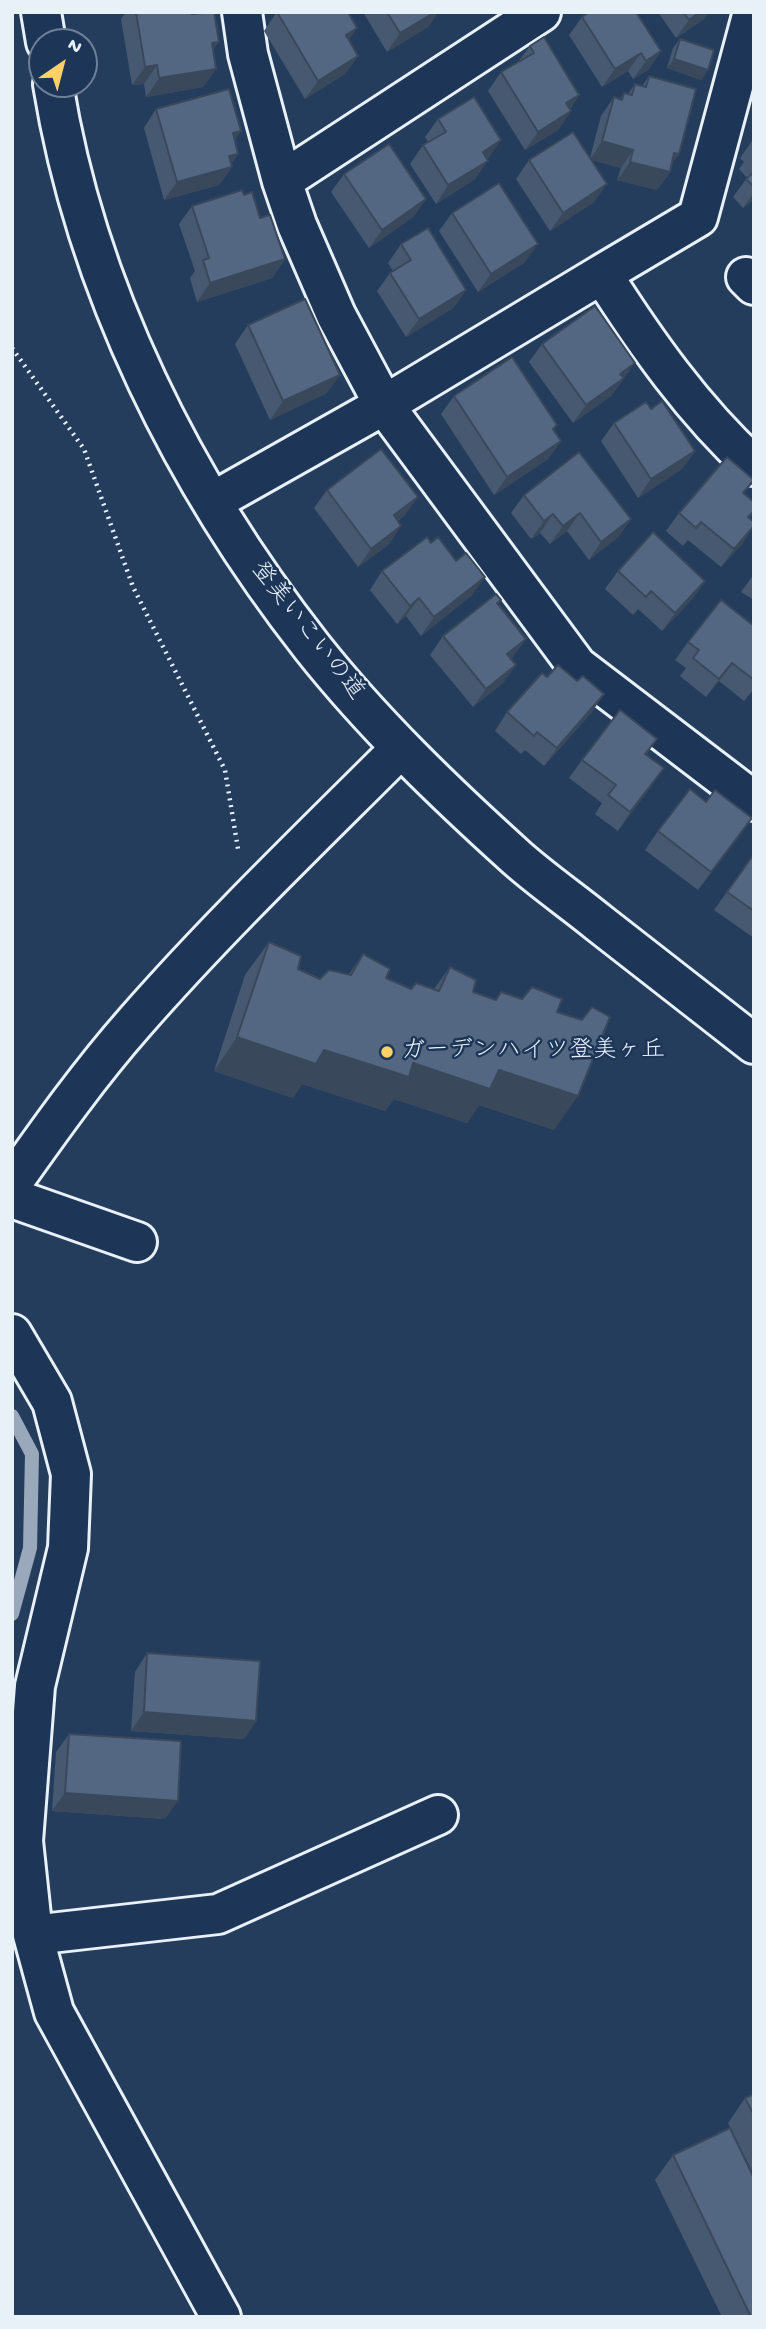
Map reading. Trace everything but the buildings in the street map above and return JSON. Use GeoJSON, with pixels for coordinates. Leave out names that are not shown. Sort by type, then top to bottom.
{"type":"FeatureCollection","features":[{"type":"Feature","properties":{"kind":"street"},"geometry":{"type":"LineString","coordinates":[[242,12],[248,54],[282,181],[314,268],[384,405],[578,666],[754,801]]}},
{"type":"Feature","properties":{"kind":"street"},"geometry":{"type":"LineString","coordinates":[[282,181],[541,12]]}},
{"type":"Feature","properties":{"kind":"street"},"geometry":{"type":"LineString","coordinates":[[212,502],[384,405],[698,217],[753,12]]}},
{"type":"Feature","properties":{"kind":"street","name":"登美いこいの道"},"geometry":{"type":"LineString","coordinates":[[55,98],[75,186],[118,310],[176,436],[212,502],[260,577],[314,649],[401,748],[520,860],[754,1044]]}},
{"type":"Feature","properties":{"kind":"street"},"geometry":{"type":"LineString","coordinates":[[602,274],[645,340],[694,403],[754,466]]}},
{"type":"Feature","properties":{"kind":"street"},"geometry":{"type":"LineString","coordinates":[[12,1182],[58,1116],[134,1023],[247,901],[401,748]]}},
{"type":"Feature","properties":{"kind":"street"},"geometry":{"type":"LineString","coordinates":[[12,1198],[137,1242]]}},
{"type":"Feature","properties":{"kind":"street"},"geometry":{"type":"LineString","coordinates":[[12,1334],[52,1402],[71,1474],[68,1548],[35,1686],[23,1841],[33,1935],[54,2012],[221,2317]]}},
{"type":"Feature","properties":{"kind":"street"},"geometry":{"type":"LineString","coordinates":[[33,1935],[218,1914],[438,1815]]}},
{"type":"Feature","properties":{"kind":"path"},"geometry":{"type":"LineString","coordinates":[[12,348],[84,449],[132,587],[225,770],[247,901]]}},
{"type":"Feature","properties":{"kind":"waterway"},"geometry":{"type":"LineString","coordinates":[[12,1416],[32,1454],[30,1548],[12,1614]]}},
{"type":"Feature","properties":{"kind":"place","name":"ガーデンハイツ登美ヶ丘"},"geometry":{"type":"Point","coordinates":[387,1052]}}]}
